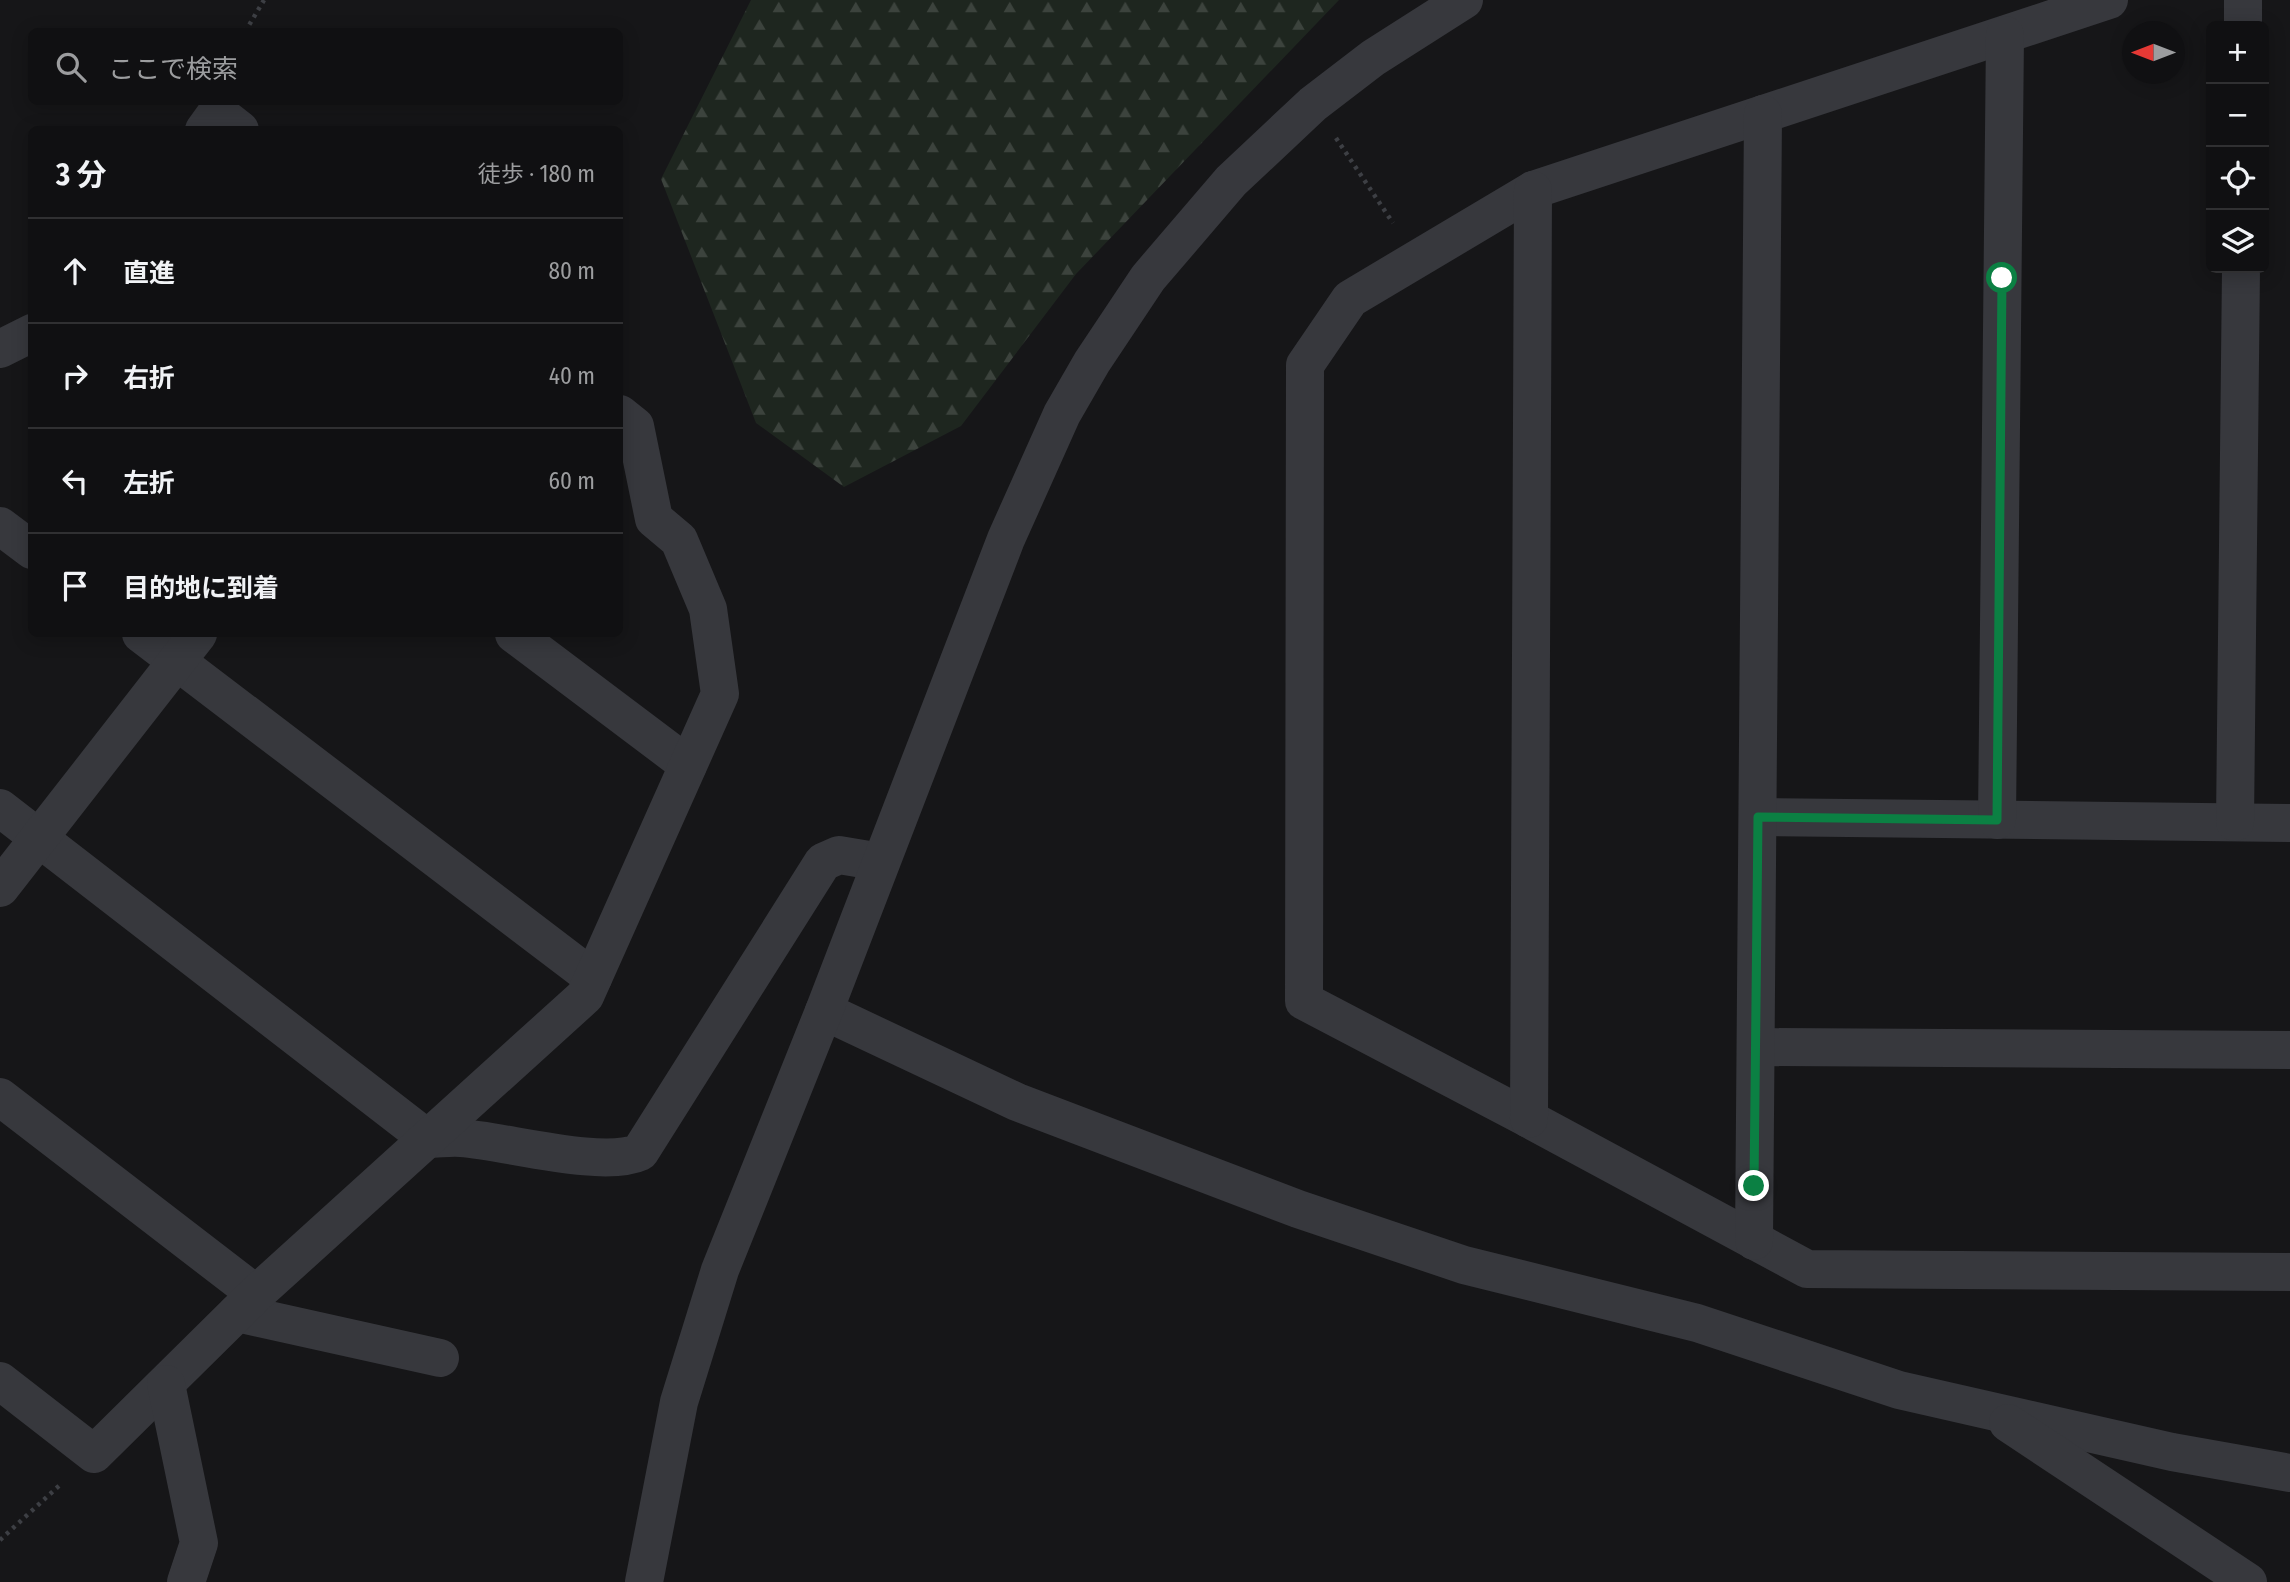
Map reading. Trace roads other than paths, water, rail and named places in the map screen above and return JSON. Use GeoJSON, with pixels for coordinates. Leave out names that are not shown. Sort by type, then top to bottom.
{"type":"FeatureCollection","features":[{"type":"Feature","properties":{"kind":"street"},"geometry":{"type":"LineString","coordinates":[[644,1582],[678,1402],[720,1270],[824,1011],[1006,539],[1062,414],[1092,362],[1148,278],[1231,181],[1313,104],[1373,58],[1464,0]]}},
{"type":"Feature","properties":{"kind":"street"},"geometry":{"type":"LineString","coordinates":[[2109,0],[1533,190],[1350,299],[1305,365],[1304,1002],[1529,1119],[1807,1269],[2290,1272]]}},
{"type":"Feature","properties":{"kind":"street"},"geometry":{"type":"LineString","coordinates":[[2243,0],[2243,21]]}},
{"type":"Feature","properties":{"kind":"street"},"geometry":{"type":"LineString","coordinates":[[1997,820],[2005,35]]}},
{"type":"Feature","properties":{"kind":"street"},"geometry":{"type":"LineString","coordinates":[[207,126],[217,112],[235,126]]}},
{"type":"Feature","properties":{"kind":"street"},"geometry":{"type":"LineString","coordinates":[[1754,1241],[1763,114]]}},
{"type":"Feature","properties":{"kind":"street"},"geometry":{"type":"LineString","coordinates":[[1529,1119],[1533,190]]}},
{"type":"Feature","properties":{"kind":"street"},"geometry":{"type":"LineString","coordinates":[[2235,822],[2241,273]]}},
{"type":"Feature","properties":{"kind":"street"},"geometry":{"type":"LineString","coordinates":[[0,349],[28,335]]}},
{"type":"Feature","properties":{"kind":"street"},"geometry":{"type":"LineString","coordinates":[[0,1381],[94,1454],[247,1303],[585,996],[720,694],[708,609],[678,540],[653,519],[635,426],[623,416]]}},
{"type":"Feature","properties":{"kind":"street"},"geometry":{"type":"LineString","coordinates":[[0,526],[28,547]]}},
{"type":"Feature","properties":{"kind":"street"},"geometry":{"type":"LineString","coordinates":[[152,637],[188,647],[593,978]]}},
{"type":"Feature","properties":{"kind":"street"},"geometry":{"type":"LineString","coordinates":[[518,637],[688,765]]}},
{"type":"Feature","properties":{"kind":"street"},"geometry":{"type":"LineString","coordinates":[[0,888],[188,647]]}},
{"type":"Feature","properties":{"kind":"street"},"geometry":{"type":"LineString","coordinates":[[0,808],[428,1139],[459,1138],[595,1157],[628,1157],[640,1152],[823,862],[839,855],[881,862]]}},
{"type":"Feature","properties":{"kind":"street"},"geometry":{"type":"LineString","coordinates":[[1758,817],[2290,823]]}},
{"type":"Feature","properties":{"kind":"street"},"geometry":{"type":"LineString","coordinates":[[824,1011],[1017,1102],[1298,1209],[1464,1265],[1697,1323],[1899,1390],[2172,1451],[2290,1473]]}},
{"type":"Feature","properties":{"kind":"street"},"geometry":{"type":"LineString","coordinates":[[1756,1047],[2290,1050]]}},
{"type":"Feature","properties":{"kind":"street"},"geometry":{"type":"LineString","coordinates":[[0,1097],[247,1303],[439,1357]]}},
{"type":"Feature","properties":{"kind":"street"},"geometry":{"type":"LineString","coordinates":[[166,1384],[199,1543],[186,1582]]}},
{"type":"Feature","properties":{"kind":"street"},"geometry":{"type":"LineString","coordinates":[[1988,1410],[2248,1582]]}}]}
